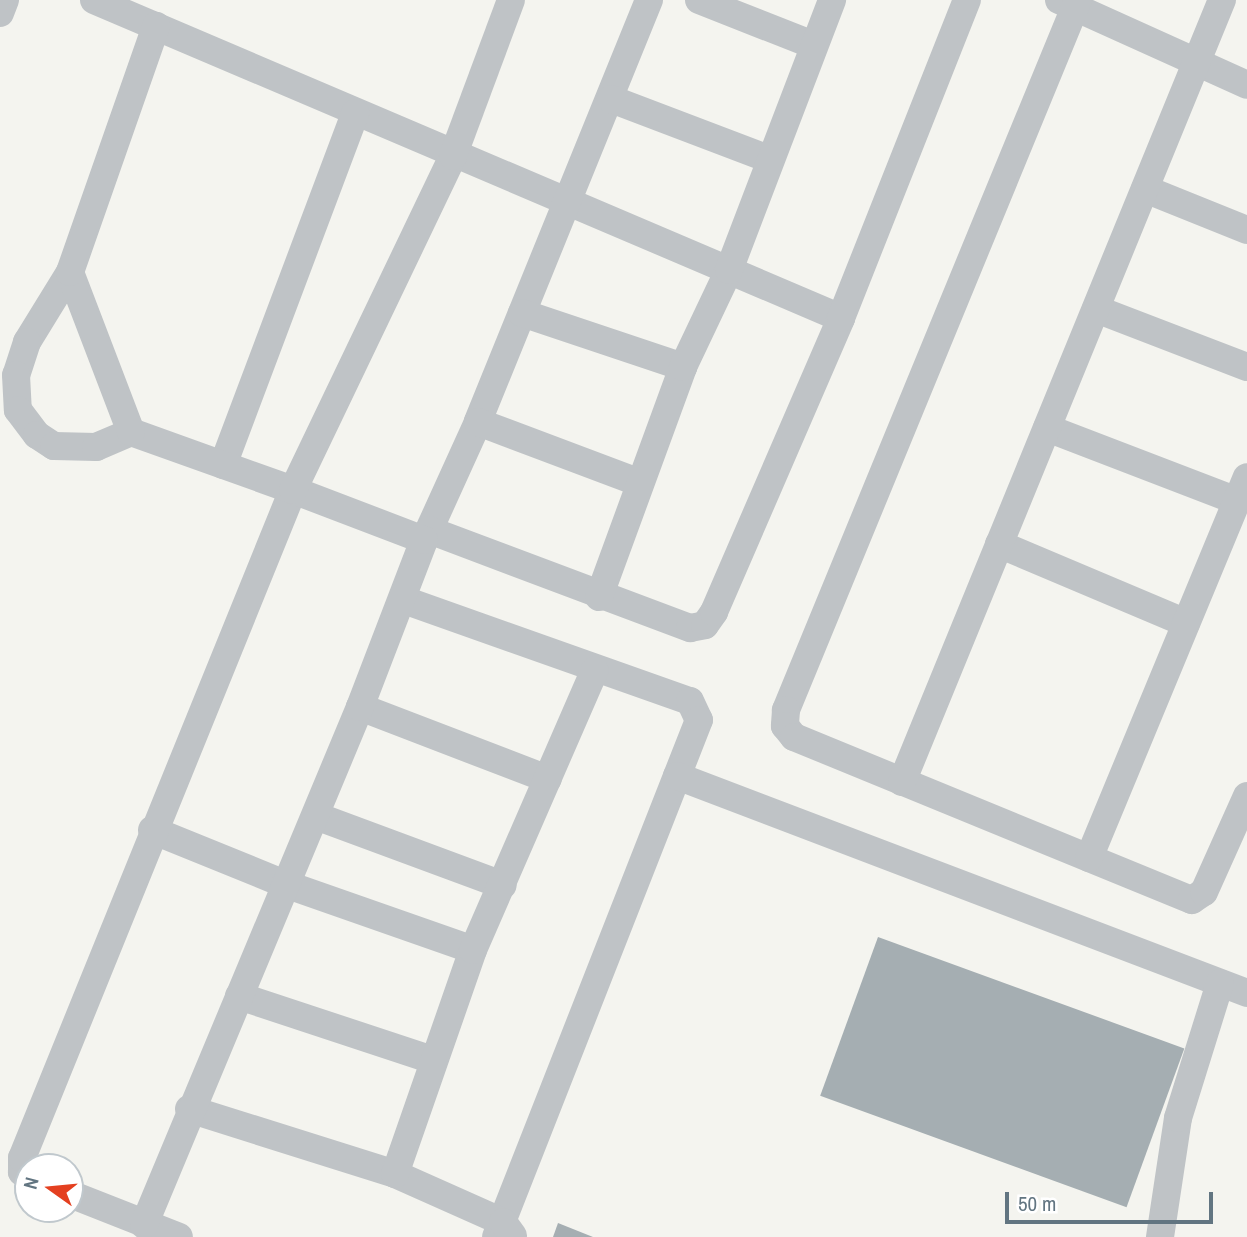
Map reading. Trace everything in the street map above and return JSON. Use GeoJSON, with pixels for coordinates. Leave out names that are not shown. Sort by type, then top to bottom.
{"type":"FeatureCollection","features":[{"type":"Feature","properties":{"kind":"street"},"geometry":{"type":"LineString","coordinates":[[0,13],[5,0]]}},
{"type":"Feature","properties":{"kind":"street"},"geometry":{"type":"LineString","coordinates":[[94,0],[453,156],[567,199],[841,318]]}},
{"type":"Feature","properties":{"kind":"street"},"geometry":{"type":"LineString","coordinates":[[24,1153],[152,830],[293,489],[453,156],[511,0]]}},
{"type":"Feature","properties":{"kind":"street"},"geometry":{"type":"LineString","coordinates":[[649,0],[478,422],[429,530],[599,597],[690,628],[709,620],[841,318],[967,0]]}},
{"type":"Feature","properties":{"kind":"street"},"geometry":{"type":"LineString","coordinates":[[699,0],[813,46]]}},
{"type":"Feature","properties":{"kind":"street"},"geometry":{"type":"LineString","coordinates":[[599,597],[682,367],[729,270],[769,159],[832,0]]}},
{"type":"Feature","properties":{"kind":"street"},"geometry":{"type":"LineString","coordinates":[[902,782],[1222,0]]}},
{"type":"Feature","properties":{"kind":"street"},"geometry":{"type":"LineString","coordinates":[[1247,85],[1196,64],[1070,3],[786,710],[785,726],[794,737],[1089,858],[1197,899],[1205,892],[1247,796]]}},
{"type":"Feature","properties":{"kind":"street"},"geometry":{"type":"LineString","coordinates":[[144,1225],[189,1109],[316,816],[404,600],[424,540],[293,489],[131,432],[96,447],[65,448],[37,435],[18,410],[16,374],[27,342],[70,272],[156,26]]}},
{"type":"Feature","properties":{"kind":"street"},"geometry":{"type":"LineString","coordinates":[[611,99],[769,159]]}},
{"type":"Feature","properties":{"kind":"street"},"geometry":{"type":"LineString","coordinates":[[223,465],[355,113]]}},
{"type":"Feature","properties":{"kind":"street"},"geometry":{"type":"LineString","coordinates":[[1145,189],[1247,230]]}},
{"type":"Feature","properties":{"kind":"street"},"geometry":{"type":"LineString","coordinates":[[70,272],[131,432]]}},
{"type":"Feature","properties":{"kind":"street"},"geometry":{"type":"LineString","coordinates":[[1096,309],[1247,368]]}},
{"type":"Feature","properties":{"kind":"street"},"geometry":{"type":"LineString","coordinates":[[522,313],[682,367]]}},
{"type":"Feature","properties":{"kind":"street"},"geometry":{"type":"LineString","coordinates":[[478,422],[640,483]]}},
{"type":"Feature","properties":{"kind":"street"},"geometry":{"type":"LineString","coordinates":[[1047,428],[1242,489],[1089,858]]}},
{"type":"Feature","properties":{"kind":"street"},"geometry":{"type":"LineString","coordinates":[[999,544],[1186,623]]}},
{"type":"Feature","properties":{"kind":"street"},"geometry":{"type":"LineString","coordinates":[[189,1109],[395,1174],[504,1232],[677,776],[698,730],[695,706],[404,600]]}},
{"type":"Feature","properties":{"kind":"street"},"geometry":{"type":"LineString","coordinates":[[395,1174],[474,950],[595,670]]}},
{"type":"Feature","properties":{"kind":"street"},"geometry":{"type":"LineString","coordinates":[[360,708],[548,779]]}},
{"type":"Feature","properties":{"kind":"street"},"geometry":{"type":"LineString","coordinates":[[677,776],[1247,993]]}},
{"type":"Feature","properties":{"kind":"street"},"geometry":{"type":"LineString","coordinates":[[316,816],[503,885]]}},
{"type":"Feature","properties":{"kind":"street"},"geometry":{"type":"LineString","coordinates":[[152,830],[285,884],[474,950]]}},
{"type":"Feature","properties":{"kind":"street"},"geometry":{"type":"LineString","coordinates":[[1160,1237],[1178,1118],[1220,983]]}},
{"type":"Feature","properties":{"kind":"street"},"geometry":{"type":"LineString","coordinates":[[239,996],[433,1060]]}},
{"type":"Feature","properties":{"kind":"street"},"geometry":{"type":"LineString","coordinates":[[84,1200],[179,1237]]}},
{"type":"Feature","properties":{"kind":"building"},"geometry":{"type":"Polygon","coordinates":[[[878,937],[1184,1048],[1127,1207],[820,1096],[878,937]]]}},
{"type":"Feature","properties":{"kind":"building"},"geometry":{"type":"Polygon","coordinates":[[[558,1223],[593,1237],[553,1237],[558,1223]]]}}]}
